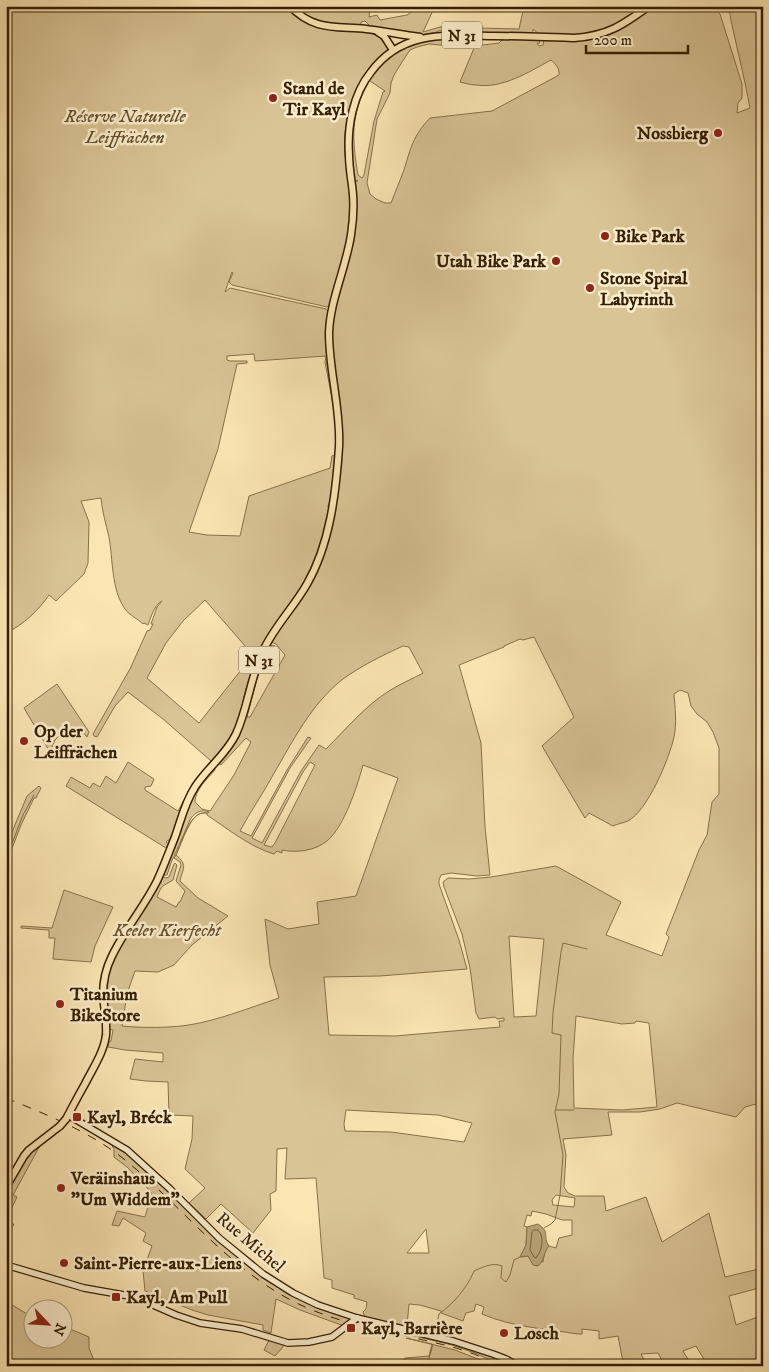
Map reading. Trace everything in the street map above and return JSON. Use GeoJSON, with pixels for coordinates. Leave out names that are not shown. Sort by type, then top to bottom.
{"type":"FeatureCollection","features":[{"type":"Feature","properties":{"kind":"main road"},"geometry":{"type":"LineString","coordinates":[[290,6],[301,16],[316,24],[335,28],[357,28],[377,31],[384,36],[393,50]]}},
{"type":"Feature","properties":{"kind":"main road","name":"N 31"},"geometry":{"type":"LineString","coordinates":[[6,1187],[29,1150],[60,1126],[68,1116],[104,1046],[106,1030],[103,986],[105,974],[113,954],[144,905],[157,880],[194,788],[222,756],[234,738],[254,671],[267,642],[304,590],[320,557],[332,508],[339,445],[339,426],[329,328],[332,309],[348,252],[353,218],[349,155],[350,128],[354,106],[366,79],[380,61],[393,50],[424,38],[452,35],[591,37],[613,30],[649,6]]}},
{"type":"Feature","properties":{"kind":"main road","name":"N 31"},"geometry":{"type":"LineString","coordinates":[[377,31],[424,38]]}},
{"type":"Feature","properties":{"kind":"main road","name":"Rue Michel"},"geometry":{"type":"LineString","coordinates":[[68,1116],[127,1150],[170,1189],[219,1238],[270,1279],[292,1293],[318,1305],[357,1318],[453,1341],[493,1354],[518,1366]]}},
{"type":"Feature","properties":{"kind":"main road"},"geometry":{"type":"LineString","coordinates":[[6,1265],[84,1288],[135,1297],[200,1323],[242,1329],[288,1343],[309,1342],[332,1337],[357,1318]]}},
{"type":"Feature","properties":{"kind":"green space","name":"Réserve Naturelle Leiffrächen"},"geometry":{"type":"Polygon","coordinates":[[[6,6],[283,6],[298,18],[315,27],[358,31],[378,36],[385,42],[388,50],[371,66],[357,88],[347,121],[344,145],[350,185],[349,231],[345,253],[330,305],[327,307],[232,285],[229,282],[232,272],[225,292],[230,288],[328,311],[329,362],[327,362],[327,365],[329,365],[337,425],[334,482],[332,482],[330,505],[328,505],[330,508],[326,528],[323,531],[320,550],[313,569],[264,644],[246,688],[235,731],[221,754],[197,780],[189,792],[171,841],[168,840],[166,842],[169,844],[166,848],[66,786],[71,777],[90,788],[93,783],[100,787],[106,776],[116,783],[128,762],[154,779],[151,786],[145,787],[145,790],[178,811],[193,784],[211,761],[163,719],[128,692],[115,706],[97,737],[93,734],[131,667],[147,631],[150,630],[153,624],[151,624],[157,607],[162,601],[155,608],[148,625],[143,624],[129,613],[120,601],[113,574],[109,537],[101,498],[81,501],[89,522],[88,563],[84,574],[56,601],[49,595],[30,617],[6,633],[6,6]],[[254,354],[227,356],[227,360],[247,361],[247,363],[237,364],[218,449],[189,532],[207,535],[240,536],[249,496],[330,468],[332,456],[335,455],[337,425],[325,362],[326,356],[255,361],[254,354]],[[205,600],[183,621],[166,643],[147,678],[199,723],[253,655],[205,600]]]}},
{"type":"Feature","properties":{"kind":"green space"},"geometry":{"type":"Polygon","coordinates":[[[294,6],[370,6],[369,17],[377,15],[380,20],[407,15],[421,6],[435,6],[423,32],[440,27],[519,29],[524,6],[645,6],[618,25],[585,36],[540,35],[533,29],[533,35],[451,33],[449,30],[421,35],[372,28],[365,21],[361,22],[361,25],[358,26],[334,25],[309,19],[294,6]]]}},
{"type":"Feature","properties":{"kind":"green space","name":"Keeler Kierfecht"},"geometry":{"type":"Polygon","coordinates":[[[654,6],[711,6],[720,14],[742,84],[742,98],[738,103],[737,113],[750,108],[727,6],[763,6],[763,1108],[756,1104],[745,1107],[736,1117],[677,1103],[660,1109],[640,1112],[608,1112],[612,1135],[563,1139],[566,1155],[564,1187],[568,1193],[575,1196],[604,1196],[606,1211],[646,1197],[662,1242],[709,1213],[725,1277],[763,1268],[763,1287],[729,1296],[736,1325],[763,1315],[763,1366],[752,1366],[750,1363],[738,1366],[708,1366],[696,1346],[683,1351],[692,1366],[665,1366],[658,1353],[641,1354],[647,1366],[626,1366],[622,1357],[618,1336],[599,1339],[599,1331],[582,1329],[582,1334],[578,1334],[517,1325],[482,1314],[484,1307],[476,1304],[474,1311],[466,1313],[463,1321],[441,1313],[441,1311],[409,1304],[407,1326],[365,1317],[363,1312],[366,1309],[367,1302],[354,1298],[354,1295],[332,1288],[332,1280],[324,1278],[316,1178],[285,1179],[287,1148],[277,1149],[276,1191],[270,1194],[271,1210],[253,1233],[221,1204],[206,1219],[189,1203],[205,1188],[185,1169],[192,1139],[193,1116],[169,1115],[168,1082],[130,1079],[135,1059],[163,1062],[163,1053],[108,1047],[113,1030],[109,1029],[106,1008],[106,986],[111,964],[160,879],[169,877],[175,863],[177,865],[173,880],[163,886],[157,897],[176,907],[180,902],[185,891],[176,881],[181,865],[174,858],[187,829],[196,816],[176,855],[183,864],[180,881],[198,898],[228,916],[192,945],[174,965],[158,972],[135,971],[127,994],[122,1026],[173,1027],[189,1025],[223,1017],[279,998],[270,965],[265,919],[288,929],[319,924],[317,902],[356,896],[398,778],[363,765],[344,817],[333,835],[317,847],[305,850],[282,850],[282,853],[277,851],[274,854],[265,851],[239,837],[207,815],[209,812],[199,812],[191,818],[171,863],[167,875],[163,875],[192,795],[214,767],[215,770],[199,789],[195,802],[202,809],[210,811],[234,775],[251,742],[246,738],[221,765],[218,763],[242,729],[240,727],[256,670],[269,645],[275,646],[258,675],[247,717],[250,717],[285,655],[276,644],[271,642],[275,633],[312,581],[329,540],[341,429],[343,425],[341,424],[331,330],[334,311],[348,261],[354,183],[358,181],[354,179],[352,166],[352,129],[357,105],[367,82],[369,82],[358,105],[354,127],[358,175],[362,178],[374,121],[383,92],[385,91],[368,79],[396,52],[416,43],[454,37],[464,45],[499,43],[504,38],[539,39],[540,43],[537,43],[539,46],[543,45],[544,39],[585,40],[599,37],[615,30],[654,6]],[[429,44],[410,50],[394,75],[390,93],[377,119],[367,183],[370,194],[385,203],[391,203],[413,142],[430,118],[492,111],[559,75],[556,64],[551,60],[505,82],[486,86],[472,85],[460,82],[474,48],[429,44]],[[534,637],[520,639],[459,665],[481,743],[485,827],[490,875],[477,876],[451,873],[441,875],[439,884],[467,969],[380,976],[324,977],[329,1035],[395,1036],[500,1027],[499,1021],[504,1021],[504,1018],[479,1019],[476,1013],[470,968],[462,934],[444,887],[443,882],[448,878],[491,877],[556,866],[621,902],[606,935],[662,956],[669,937],[666,934],[699,850],[707,835],[712,802],[719,794],[719,748],[713,732],[707,722],[691,706],[688,693],[680,690],[674,694],[676,715],[674,737],[663,770],[643,806],[628,821],[613,826],[589,813],[585,818],[542,746],[574,717],[534,637]],[[403,646],[343,679],[321,700],[296,736],[240,831],[251,836],[287,770],[308,737],[311,738],[290,768],[252,838],[262,843],[301,771],[319,745],[326,749],[356,718],[380,697],[423,673],[409,647],[403,646]],[[310,762],[303,772],[264,845],[272,847],[275,843],[315,765],[310,762]],[[509,936],[514,1017],[536,1016],[544,939],[509,936]],[[576,1016],[573,1059],[574,1108],[622,1110],[657,1107],[649,1023],[636,1021],[635,1023],[622,1024],[576,1016]],[[346,1110],[345,1131],[391,1132],[464,1142],[472,1123],[438,1115],[346,1110]],[[556,1195],[552,1200],[553,1205],[574,1207],[575,1198],[556,1195]],[[532,1211],[531,1216],[527,1215],[524,1226],[527,1227],[526,1245],[521,1257],[528,1256],[543,1262],[545,1250],[549,1246],[556,1248],[559,1238],[572,1235],[572,1220],[562,1220],[532,1211]],[[426,1229],[407,1253],[429,1253],[426,1229]]]}},
{"type":"Feature","properties":{"kind":"green space"},"geometry":{"type":"Polygon","coordinates":[[[57,684],[89,732],[87,737],[82,731],[66,729],[55,740],[50,752],[24,708],[57,684]]]}},
{"type":"Feature","properties":{"kind":"green space"},"geometry":{"type":"Polygon","coordinates":[[[39,786],[41,788],[21,825],[6,864],[6,824],[12,832],[27,796],[39,786]]]}},
{"type":"Feature","properties":{"kind":"green space"},"geometry":{"type":"Polygon","coordinates":[[[64,890],[113,907],[95,946],[91,962],[53,959],[55,938],[49,938],[49,930],[21,928],[21,926],[52,928],[64,890]]]}},
{"type":"Feature","properties":{"kind":"green space"},"geometry":{"type":"Polygon","coordinates":[[[42,1142],[13,1195],[17,1197],[8,1216],[14,1225],[6,1233],[6,1193],[26,1158],[42,1142]]]}},
{"type":"Feature","properties":{"kind":"green space"},"geometry":{"type":"Polygon","coordinates":[[[113,1143],[124,1150],[265,1277],[351,1320],[344,1326],[276,1299],[271,1333],[263,1330],[263,1325],[208,1315],[145,1291],[143,1271],[152,1246],[143,1241],[146,1233],[123,1218],[119,1226],[112,1225],[117,1211],[145,1217],[152,1193],[127,1167],[114,1157],[114,1149],[111,1144],[113,1143]]]}},
{"type":"Feature","properties":{"kind":"green space"},"geometry":{"type":"Polygon","coordinates":[[[9,1303],[22,1311],[22,1350],[72,1350],[72,1330],[89,1337],[89,1348],[95,1363],[91,1366],[6,1366],[6,1307],[9,1303]]]}},
{"type":"Feature","properties":{"kind":"green space"},"geometry":{"type":"Polygon","coordinates":[[[356,1322],[435,1336],[518,1366],[503,1366],[452,1345],[356,1322]]]}},
{"type":"Feature","properties":{"kind":"green space"},"geometry":{"type":"Polygon","coordinates":[[[269,1340],[283,1344],[283,1347],[275,1356],[264,1350],[269,1340]]]}},
{"type":"Feature","properties":{"kind":"green space"},"geometry":{"type":"Polygon","coordinates":[[[432,1344],[455,1350],[496,1366],[368,1366],[404,1360],[405,1358],[429,1356],[432,1344]]]}},
{"type":"Feature","properties":{"kind":"green space"},"geometry":{"type":"Polygon","coordinates":[[[590,1361],[587,1366],[525,1366],[526,1363],[590,1361]]]}},
{"type":"Feature","properties":{"kind":"water"},"geometry":{"type":"Polygon","coordinates":[[[538,1224],[545,1232],[549,1246],[538,1266],[533,1265],[528,1256],[520,1257],[526,1245],[527,1227],[538,1224]]]}},
{"type":"Feature","properties":{"kind":"waterway"},"geometry":{"type":"LineString","coordinates":[[6,859],[23,815],[34,795]]}},
{"type":"Feature","properties":{"kind":"waterway"},"geometry":{"type":"LineString","coordinates":[[544,1228],[555,1220],[560,1195],[563,1155],[555,1112],[559,1094],[561,1035],[552,1033],[561,952],[563,943],[587,949]]}},
{"type":"Feature","properties":{"kind":"waterway"},"geometry":{"type":"LineString","coordinates":[[556,1110],[574,1110]]}},
{"type":"Feature","properties":{"kind":"waterway"},"geometry":{"type":"LineString","coordinates":[[435,1333],[439,1314],[460,1295],[474,1271],[492,1265],[502,1266],[501,1278],[506,1282],[514,1260],[520,1257]]}},
{"type":"Feature","properties":{"kind":"waterway"},"geometry":{"type":"LineString","coordinates":[[427,1366],[433,1344]]}},
{"type":"Feature","properties":{"kind":"railway"},"geometry":{"type":"LineString","coordinates":[[6,1098],[79,1130],[120,1156],[237,1263],[280,1294],[300,1305],[343,1321],[456,1348],[500,1366]]}},
{"type":"Feature","properties":{"kind":"place","name":"Stand de Tir Kayl"},"geometry":{"type":"Point","coordinates":[273,98]}},
{"type":"Feature","properties":{"kind":"place","name":"Nossbierg"},"geometry":{"type":"Point","coordinates":[718,133]}},
{"type":"Feature","properties":{"kind":"place","name":"Bike Park"},"geometry":{"type":"Point","coordinates":[605,236]}},
{"type":"Feature","properties":{"kind":"place","name":"Utah Bike Park"},"geometry":{"type":"Point","coordinates":[556,261]}},
{"type":"Feature","properties":{"kind":"place","name":"Stone Spiral Labyrinth"},"geometry":{"type":"Point","coordinates":[590,288]}},
{"type":"Feature","properties":{"kind":"place","name":"Op der Leiffrächen"},"geometry":{"type":"Point","coordinates":[24,741]}},
{"type":"Feature","properties":{"kind":"place","name":"Titanium BikeStore"},"geometry":{"type":"Point","coordinates":[60,1004]}},
{"type":"Feature","properties":{"kind":"place","name":"Kayl, Bréck"},"geometry":{"type":"Point","coordinates":[77,1117]}},
{"type":"Feature","properties":{"kind":"place","name":"Veräinshaus \"Um Widdem\""},"geometry":{"type":"Point","coordinates":[61,1188]}},
{"type":"Feature","properties":{"kind":"place","name":"Saint-Pierre-aux-Liens"},"geometry":{"type":"Point","coordinates":[64,1263]}},
{"type":"Feature","properties":{"kind":"place","name":"Kayl, Am Pull"},"geometry":{"type":"Point","coordinates":[116,1297]}},
{"type":"Feature","properties":{"kind":"place","name":"Kayl, Barrière"},"geometry":{"type":"Point","coordinates":[351,1328]}},
{"type":"Feature","properties":{"kind":"place","name":"Losch"},"geometry":{"type":"Point","coordinates":[504,1333]}}]}
